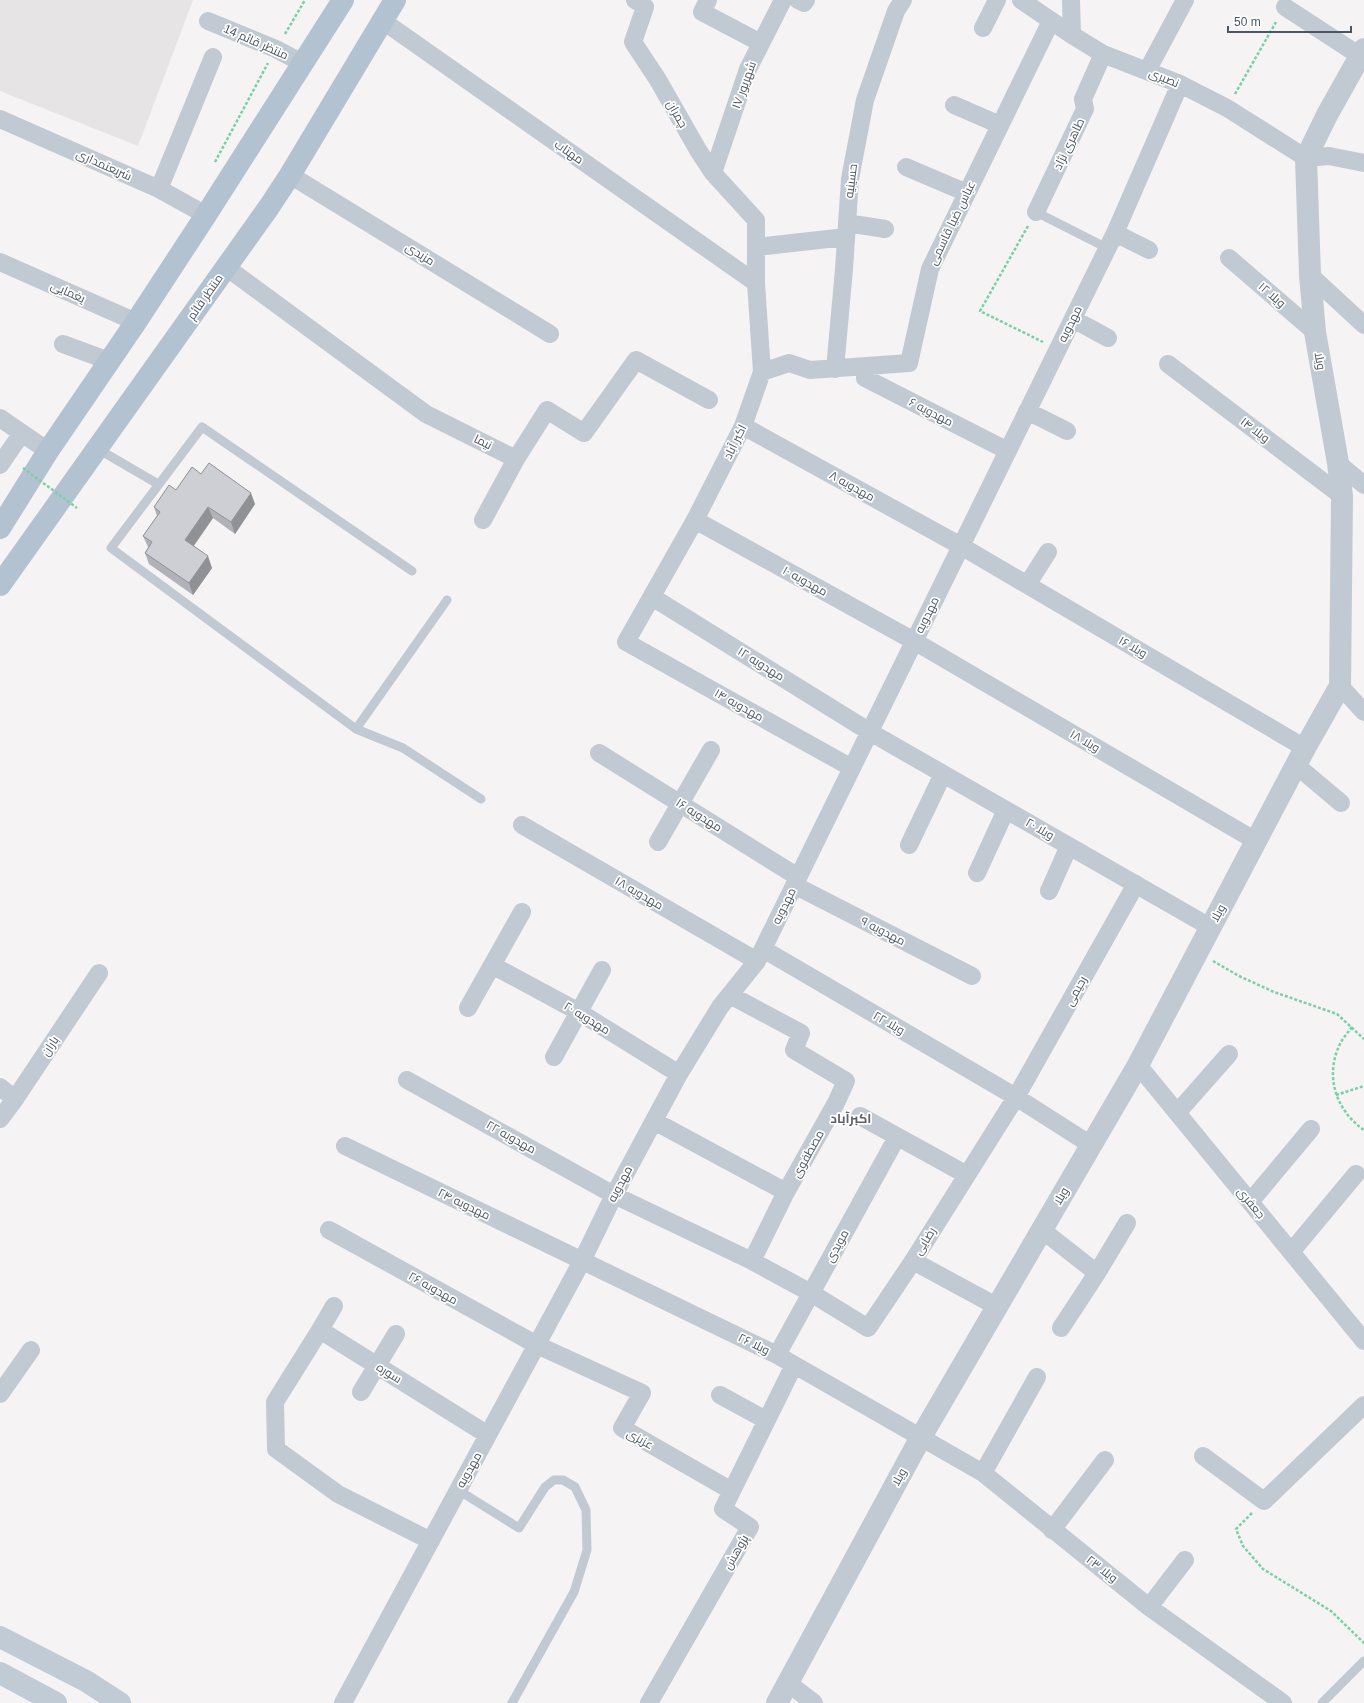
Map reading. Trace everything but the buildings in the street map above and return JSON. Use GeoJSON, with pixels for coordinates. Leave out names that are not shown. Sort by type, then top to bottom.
{"type":"FeatureCollection","features":[{"type":"Feature","properties":{"kind":"main road"},"geometry":{"type":"LineString","coordinates":[[0,528],[48,451],[136,322],[344,0]]}},
{"type":"Feature","properties":{"kind":"main road","name":"منتظر قائم"},"geometry":{"type":"LineString","coordinates":[[0,585],[98,449],[290,175],[395,0]]}},
{"type":"Feature","properties":{"kind":"main road"},"geometry":{"type":"LineString","coordinates":[[0,1637],[86,1681],[120,1703]]}},
{"type":"Feature","properties":{"kind":"main road"},"geometry":{"type":"LineString","coordinates":[[0,1673],[51,1702]]}},
{"type":"Feature","properties":{"kind":"street"},"geometry":{"type":"LineString","coordinates":[[708,0],[702,12],[761,43]]}},
{"type":"Feature","properties":{"kind":"street","name":"۱۷ شهریور"},"geometry":{"type":"LineString","coordinates":[[714,174],[748,69],[783,0]]}},
{"type":"Feature","properties":{"kind":"street"},"geometry":{"type":"LineString","coordinates":[[798,0],[804,3],[806,0]]}},
{"type":"Feature","properties":{"kind":"street","name":"حسینیه"},"geometry":{"type":"LineString","coordinates":[[835,369],[850,179],[865,100],[896,11],[903,0]]}},
{"type":"Feature","properties":{"kind":"street"},"geometry":{"type":"LineString","coordinates":[[983,28],[997,0]]}},
{"type":"Feature","properties":{"kind":"street","name":"نصیری"},"geometry":{"type":"LineString","coordinates":[[1021,0],[1103,54],[1180,84],[1227,108],[1306,158]]}},
{"type":"Feature","properties":{"kind":"street"},"geometry":{"type":"LineString","coordinates":[[1071,0],[1072,35]]}},
{"type":"Feature","properties":{"kind":"street"},"geometry":{"type":"LineString","coordinates":[[1147,70],[1186,0]]}},
{"type":"Feature","properties":{"kind":"street","name":"چمران"},"geometry":{"type":"LineString","coordinates":[[643,2],[633,42],[658,80],[698,150],[714,174],[756,220]]}},
{"type":"Feature","properties":{"kind":"street"},"geometry":{"type":"LineString","coordinates":[[1285,7],[1362,52]]}},
{"type":"Feature","properties":{"kind":"street","name":"منتظر قائم 14"},"geometry":{"type":"LineString","coordinates":[[208,21],[276,49],[304,64]]}},
{"type":"Feature","properties":{"kind":"street","name":"مهتاب"},"geometry":{"type":"LineString","coordinates":[[383,21],[756,284]]}},
{"type":"Feature","properties":{"kind":"street","name":"عباس ضیا قاسمی"},"geometry":{"type":"LineString","coordinates":[[762,372],[789,363],[810,370],[909,363],[930,269],[1051,21]]}},
{"type":"Feature","properties":{"kind":"street","name":"ویلا"},"geometry":{"type":"LineString","coordinates":[[777,1703],[921,1437],[1138,1065],[1300,756],[1340,686],[1342,496],[1338,463],[1315,332],[1310,275],[1306,158],[1327,115],[1362,52]]}},
{"type":"Feature","properties":{"kind":"street","name":"طاهری نژاد"},"geometry":{"type":"LineString","coordinates":[[1036,212],[1086,109],[1083,99],[1103,54]]}},
{"type":"Feature","properties":{"kind":"street"},"geometry":{"type":"LineString","coordinates":[[159,189],[213,57]]}},
{"type":"Feature","properties":{"kind":"street","name":"مهدویه"},"geometry":{"type":"LineString","coordinates":[[343,1703],[582,1261],[614,1195],[679,1074],[720,1007],[760,955],[1073,319],[1111,240],[1180,84]]}},
{"type":"Feature","properties":{"kind":"street"},"geometry":{"type":"LineString","coordinates":[[954,105],[1000,125]]}},
{"type":"Feature","properties":{"kind":"street","name":"شریعتمداری"},"geometry":{"type":"LineString","coordinates":[[0,118],[159,189],[206,215]]}},
{"type":"Feature","properties":{"kind":"street"},"geometry":{"type":"LineString","coordinates":[[1306,158],[1328,156],[1364,163]]}},
{"type":"Feature","properties":{"kind":"street"},"geometry":{"type":"LineString","coordinates":[[906,167],[967,193]]}},
{"type":"Feature","properties":{"kind":"street","name":"مزیدی"},"geometry":{"type":"LineString","coordinates":[[290,175],[550,334]]}},
{"type":"Feature","properties":{"kind":"street","name":"اکبر آباد"},"geometry":{"type":"LineString","coordinates":[[626,642],[695,520],[743,426],[762,372],[756,284],[756,220]]}},
{"type":"Feature","properties":{"kind":"street"},"geometry":{"type":"LineString","coordinates":[[756,247],[846,230],[885,229]]}},
{"type":"Feature","properties":{"kind":"street"},"geometry":{"type":"LineString","coordinates":[[1111,240],[1149,250]]}},
{"type":"Feature","properties":{"kind":"street","name":"ویلا ۱۲"},"geometry":{"type":"LineString","coordinates":[[1229,258],[1315,332]]}},
{"type":"Feature","properties":{"kind":"street","name":"یغمایی"},"geometry":{"type":"LineString","coordinates":[[0,262],[136,322]]}},
{"type":"Feature","properties":{"kind":"street","name":"نیما"},"geometry":{"type":"LineString","coordinates":[[226,267],[426,414],[516,459]]}},
{"type":"Feature","properties":{"kind":"street"},"geometry":{"type":"LineString","coordinates":[[1310,275],[1364,325]]}},
{"type":"Feature","properties":{"kind":"street"},"geometry":{"type":"LineString","coordinates":[[1073,319],[1108,338]]}},
{"type":"Feature","properties":{"kind":"street"},"geometry":{"type":"LineString","coordinates":[[63,344],[109,361]]}},
{"type":"Feature","properties":{"kind":"street"},"geometry":{"type":"LineString","coordinates":[[483,520],[516,459],[547,410],[584,433],[636,360],[709,400]]}},
{"type":"Feature","properties":{"kind":"street","name":"ویلا ۱۴"},"geometry":{"type":"LineString","coordinates":[[1168,364],[1342,496]]}},
{"type":"Feature","properties":{"kind":"street","name":"مهدویه ۶"},"geometry":{"type":"LineString","coordinates":[[866,367],[865,378],[1008,451]]}},
{"type":"Feature","properties":{"kind":"street"},"geometry":{"type":"LineString","coordinates":[[1027,411],[1067,432]]}},
{"type":"Feature","properties":{"kind":"street"},"geometry":{"type":"LineString","coordinates":[[0,418],[48,451]]}},
{"type":"Feature","properties":{"kind":"street","name":"مهدویه ۸"},"geometry":{"type":"LineString","coordinates":[[743,426],[961,546]]}},
{"type":"Feature","properties":{"kind":"street"},"geometry":{"type":"LineString","coordinates":[[0,465],[22,433]]}},
{"type":"Feature","properties":{"kind":"street"},"geometry":{"type":"LineString","coordinates":[[1338,463],[1364,485]]}},
{"type":"Feature","properties":{"kind":"street","name":"مهدویه ۱۰"},"geometry":{"type":"LineString","coordinates":[[695,520],[914,641]]}},
{"type":"Feature","properties":{"kind":"street","name":"ویلا ۱۶"},"geometry":{"type":"LineString","coordinates":[[961,546],[1027,585],[1300,756],[1341,802]]}},
{"type":"Feature","properties":{"kind":"street"},"geometry":{"type":"LineString","coordinates":[[1027,585],[1048,552]]}},
{"type":"Feature","properties":{"kind":"street","name":"مهدویه ۱۲"},"geometry":{"type":"LineString","coordinates":[[652,597],[870,732]]}},
{"type":"Feature","properties":{"kind":"street","name":"ویلا ۱۸"},"geometry":{"type":"LineString","coordinates":[[914,641],[1256,841]]}},
{"type":"Feature","properties":{"kind":"street","name":"مهدویه ۱۴"},"geometry":{"type":"LineString","coordinates":[[626,642],[852,768]]}},
{"type":"Feature","properties":{"kind":"street"},"geometry":{"type":"LineString","coordinates":[[1340,686],[1364,712]]}},
{"type":"Feature","properties":{"kind":"street","name":"ویلا ۲۰"},"geometry":{"type":"LineString","coordinates":[[870,732],[1210,927]]}},
{"type":"Feature","properties":{"kind":"street"},"geometry":{"type":"LineString","coordinates":[[658,842],[711,750]]}},
{"type":"Feature","properties":{"kind":"street","name":"مهدویه ۱۶"},"geometry":{"type":"LineString","coordinates":[[599,754],[680,803],[796,881]]}},
{"type":"Feature","properties":{"kind":"street"},"geometry":{"type":"LineString","coordinates":[[909,845],[943,774]]}},
{"type":"Feature","properties":{"kind":"street"},"geometry":{"type":"LineString","coordinates":[[977,873],[1006,810]]}},
{"type":"Feature","properties":{"kind":"street","name":"مهدویه ۱۸"},"geometry":{"type":"LineString","coordinates":[[522,825],[760,955]]}},
{"type":"Feature","properties":{"kind":"street"},"geometry":{"type":"LineString","coordinates":[[1049,891],[1069,846]]}},
{"type":"Feature","properties":{"kind":"street","name":"مهدویه ۹"},"geometry":{"type":"LineString","coordinates":[[796,881],[972,976]]}},
{"type":"Feature","properties":{"kind":"street","name":"رحیمی"},"geometry":{"type":"LineString","coordinates":[[1016,1097],[1136,884]]}},
{"type":"Feature","properties":{"kind":"street"},"geometry":{"type":"LineString","coordinates":[[468,1008],[522,912]]}},
{"type":"Feature","properties":{"kind":"street","name":"ویلا ۲۲"},"geometry":{"type":"LineString","coordinates":[[760,955],[1016,1097],[1091,1145]]}},
{"type":"Feature","properties":{"kind":"street","name":"مهدویه ۲۰"},"geometry":{"type":"LineString","coordinates":[[492,965],[579,1012],[679,1074]]}},
{"type":"Feature","properties":{"kind":"street"},"geometry":{"type":"LineString","coordinates":[[554,1058],[602,970]]}},
{"type":"Feature","properties":{"kind":"street","name":"باران"},"geometry":{"type":"LineString","coordinates":[[0,1119],[99,973]]}},
{"type":"Feature","properties":{"kind":"street","name":"مصطفوی"},"geometry":{"type":"LineString","coordinates":[[730,995],[801,1033],[794,1050],[846,1082],[836,1103],[786,1192],[752,1261]]}},
{"type":"Feature","properties":{"kind":"street"},"geometry":{"type":"LineString","coordinates":[[1177,1113],[1229,1054]]}},
{"type":"Feature","properties":{"kind":"street","name":"جعفری"},"geometry":{"type":"LineString","coordinates":[[1138,1065],[1291,1252],[1362,1332]]}},
{"type":"Feature","properties":{"kind":"street","name":"مهدویه ۲۲"},"geometry":{"type":"LineString","coordinates":[[407,1080],[614,1195]]}},
{"type":"Feature","properties":{"kind":"street"},"geometry":{"type":"LineString","coordinates":[[0,1087],[15,1099]]}},
{"type":"Feature","properties":{"kind":"street","name":"رضایی"},"geometry":{"type":"LineString","coordinates":[[811,1293],[868,1328],[913,1261],[1016,1097]]}},
{"type":"Feature","properties":{"kind":"street"},"geometry":{"type":"LineString","coordinates":[[860,1116],[967,1175]]}},
{"type":"Feature","properties":{"kind":"street"},"geometry":{"type":"LineString","coordinates":[[654,1121],[786,1192]]}},
{"type":"Feature","properties":{"kind":"street"},"geometry":{"type":"LineString","coordinates":[[1250,1202],[1311,1129]]}},
{"type":"Feature","properties":{"kind":"street","name":"مویدی"},"geometry":{"type":"LineString","coordinates":[[777,1354],[898,1137]]}},
{"type":"Feature","properties":{"kind":"street","name":"مهدویه ۲۴"},"geometry":{"type":"LineString","coordinates":[[345,1146],[582,1261]]}},
{"type":"Feature","properties":{"kind":"street"},"geometry":{"type":"LineString","coordinates":[[1291,1252],[1356,1174]]}},
{"type":"Feature","properties":{"kind":"street"},"geometry":{"type":"LineString","coordinates":[[614,1195],[752,1261],[811,1293]]}},
{"type":"Feature","properties":{"kind":"street"},"geometry":{"type":"LineString","coordinates":[[1061,1328],[1097,1273],[1127,1223]]}},
{"type":"Feature","properties":{"kind":"street","name":"مهدویه ۲۶"},"geometry":{"type":"LineString","coordinates":[[329,1230],[537,1345]]}},
{"type":"Feature","properties":{"kind":"street"},"geometry":{"type":"LineString","coordinates":[[1042,1230],[1097,1273]]}},
{"type":"Feature","properties":{"kind":"street","name":"ویلا ۲۶"},"geometry":{"type":"LineString","coordinates":[[582,1261],[777,1354],[921,1437]]}},
{"type":"Feature","properties":{"kind":"street"},"geometry":{"type":"LineString","coordinates":[[913,1261],[998,1307]]}},
{"type":"Feature","properties":{"kind":"street"},"geometry":{"type":"LineString","coordinates":[[334,1306],[275,1402],[276,1449],[338,1494],[431,1541]]}},
{"type":"Feature","properties":{"kind":"street","name":"سوره"},"geometry":{"type":"LineString","coordinates":[[320,1330],[488,1436]]}},
{"type":"Feature","properties":{"kind":"street"},"geometry":{"type":"LineString","coordinates":[[361,1392],[396,1334]]}},
{"type":"Feature","properties":{"kind":"street","name":"عزیزی"},"geometry":{"type":"LineString","coordinates":[[537,1345],[642,1393],[622,1428],[732,1491]]}},
{"type":"Feature","properties":{"kind":"street"},"geometry":{"type":"LineString","coordinates":[[0,1394],[31,1350]]}},
{"type":"Feature","properties":{"kind":"street","name":"پژوهش"},"geometry":{"type":"LineString","coordinates":[[649,1703],[750,1528],[723,1509],[794,1365]]}},
{"type":"Feature","properties":{"kind":"street"},"geometry":{"type":"LineString","coordinates":[[983,1473],[1037,1377]]}},
{"type":"Feature","properties":{"kind":"street"},"geometry":{"type":"LineString","coordinates":[[720,1395],[766,1420]]}},
{"type":"Feature","properties":{"kind":"street"},"geometry":{"type":"LineString","coordinates":[[1203,1456],[1264,1501],[1364,1405]]}},
{"type":"Feature","properties":{"kind":"street","name":"ویلا ۲۳"},"geometry":{"type":"LineString","coordinates":[[921,1437],[983,1473],[1149,1607],[1283,1703]]}},
{"type":"Feature","properties":{"kind":"street"},"geometry":{"type":"LineString","coordinates":[[1052,1530],[1105,1460]]}},
{"type":"Feature","properties":{"kind":"street"},"geometry":{"type":"LineString","coordinates":[[1149,1607],[1185,1560]]}},
{"type":"Feature","properties":{"kind":"street"},"geometry":{"type":"LineString","coordinates":[[788,1683],[814,1703]]}},
{"type":"Feature","properties":{"kind":"lane"},"geometry":{"type":"LineString","coordinates":[[1036,212],[1111,240]]}},
{"type":"Feature","properties":{"kind":"lane"},"geometry":{"type":"LineString","coordinates":[[412,571],[202,427],[111,548],[356,729],[403,748],[481,799]]}},
{"type":"Feature","properties":{"kind":"lane"},"geometry":{"type":"LineString","coordinates":[[98,449],[158,484]]}},
{"type":"Feature","properties":{"kind":"lane"},"geometry":{"type":"LineString","coordinates":[[356,729],[447,600]]}},
{"type":"Feature","properties":{"kind":"lane"},"geometry":{"type":"LineString","coordinates":[[458,1490],[519,1528],[545,1487],[554,1480],[563,1480],[575,1487],[586,1510],[587,1550],[574,1592],[512,1703]]}},
{"type":"Feature","properties":{"kind":"lane"},"geometry":{"type":"LineString","coordinates":[[1322,1703],[1364,1661]]}},
{"type":"Feature","properties":{"kind":"path"},"geometry":{"type":"LineString","coordinates":[[212,168],[276,49],[305,0]]}},
{"type":"Feature","properties":{"kind":"path"},"geometry":{"type":"LineString","coordinates":[[1227,108],[1285,7]]}},
{"type":"Feature","properties":{"kind":"path"},"geometry":{"type":"LineString","coordinates":[[1036,212],[980,311],[1058,349]]}},
{"type":"Feature","properties":{"kind":"path"},"geometry":{"type":"LineString","coordinates":[[23,468],[77,508]]}},
{"type":"Feature","properties":{"kind":"path"},"geometry":{"type":"LineString","coordinates":[[1197,952],[1239,976],[1274,992],[1318,1006],[1337,1014],[1364,1039]]}},
{"type":"Feature","properties":{"kind":"path"},"geometry":{"type":"LineString","coordinates":[[1352,1027],[1341,1042],[1334,1059],[1332,1077],[1336,1095],[1343,1110],[1354,1123],[1364,1130]]}},
{"type":"Feature","properties":{"kind":"path"},"geometry":{"type":"LineString","coordinates":[[1336,1095],[1364,1086]]}},
{"type":"Feature","properties":{"kind":"path"},"geometry":{"type":"LineString","coordinates":[[1264,1501],[1236,1530],[1243,1546],[1263,1569],[1331,1611],[1364,1643]]}},
{"type":"Feature","properties":{"kind":"shaded area"},"geometry":{"type":"Polygon","coordinates":[[[0,0],[193,0],[138,146],[0,91],[0,0]]]}},
{"type":"Feature","properties":{"kind":"district","name":"اکبرآباد"},"geometry":{"type":"Point","coordinates":[851,1118]}}]}
